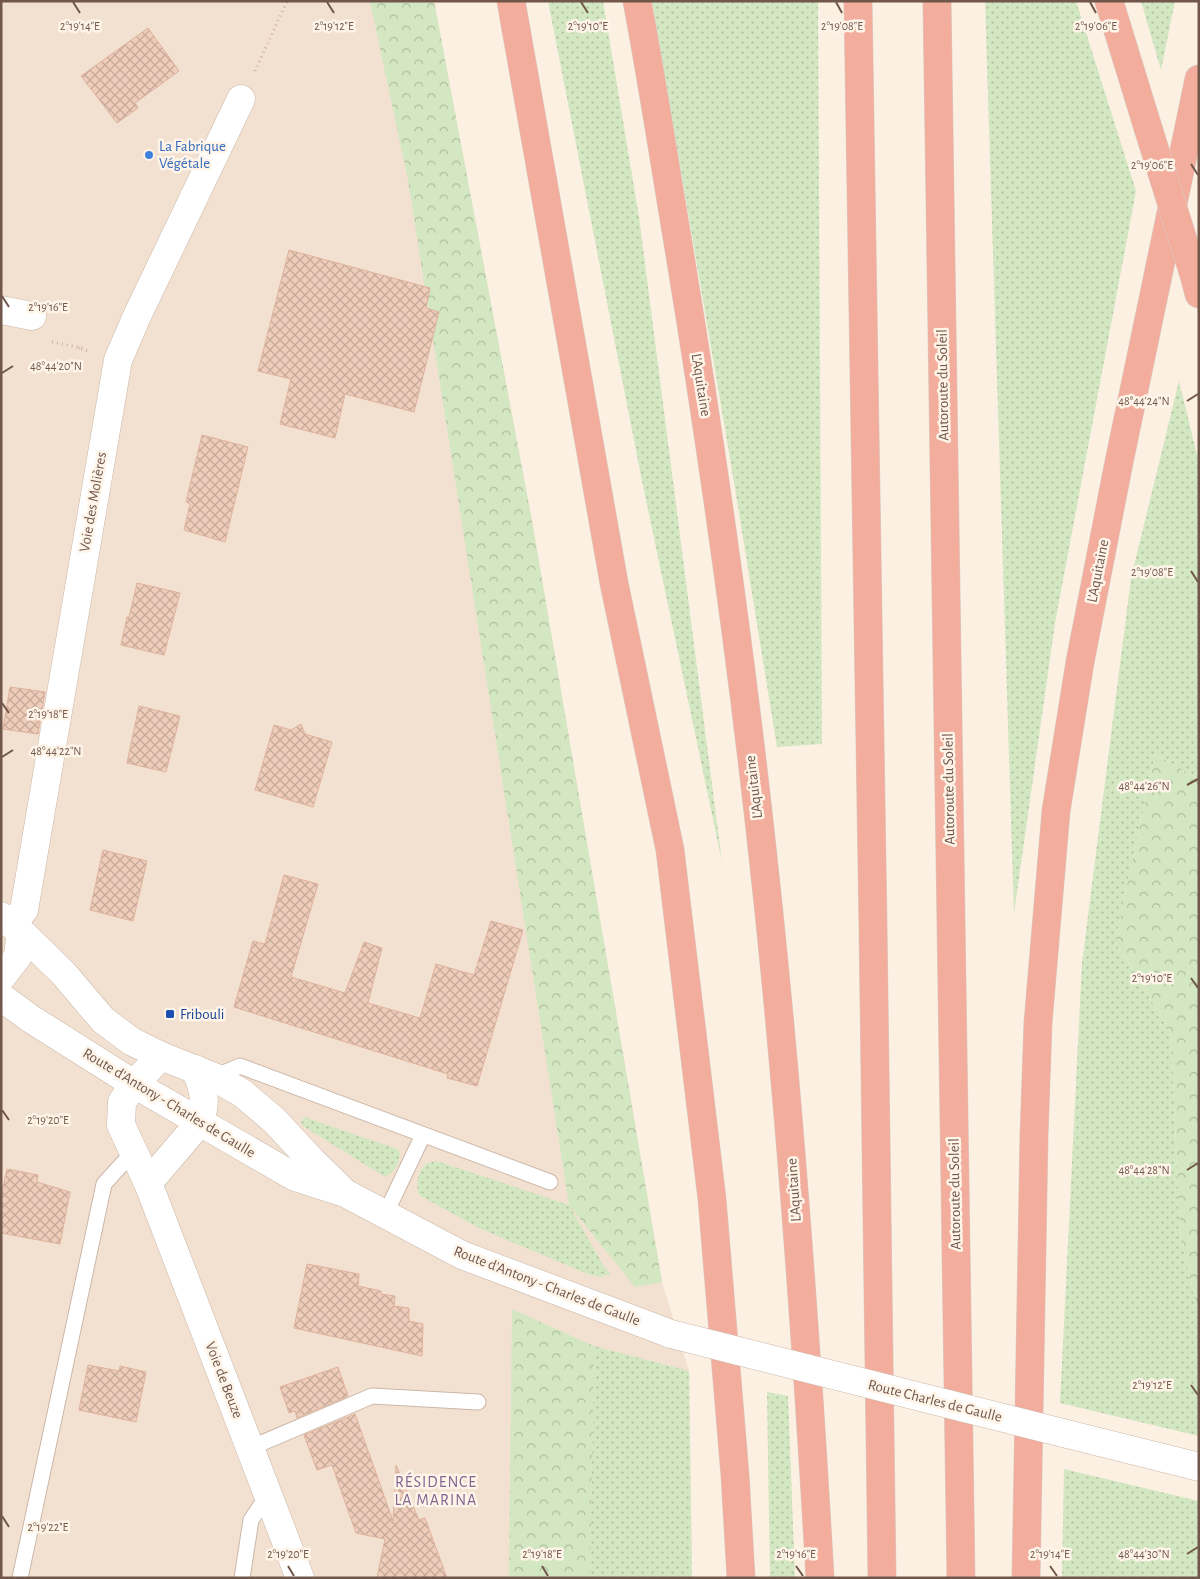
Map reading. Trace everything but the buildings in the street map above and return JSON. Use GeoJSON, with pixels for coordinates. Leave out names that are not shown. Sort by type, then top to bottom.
{"type":"FeatureCollection","features":[{"type":"Feature","properties":{"kind":"highway"},"geometry":{"type":"LineString","coordinates":[[511,1],[614,583],[670,850],[712,1199],[735,1475],[741,1578]]}},
{"type":"Feature","properties":{"kind":"highway","name":"L'Aquitaine"},"geometry":{"type":"LineString","coordinates":[[638,1],[704,401],[733,608],[767,891],[792,1162],[812,1434],[820,1578]]}},
{"type":"Feature","properties":{"kind":"highway"},"geometry":{"type":"LineString","coordinates":[[858,1],[882,1578]]}},
{"type":"Feature","properties":{"kind":"highway","name":"Autoroute du Soleil"},"geometry":{"type":"LineString","coordinates":[[937,1],[961,1578]]}},
{"type":"Feature","properties":{"kind":"highway"},"geometry":{"type":"LineString","coordinates":[[1109,1],[1196,284]]}},
{"type":"Feature","properties":{"kind":"highway","name":"L'Aquitaine"},"geometry":{"type":"LineString","coordinates":[[1026,1578],[1038,1023],[1056,811],[1080,662],[1119,462],[1199,79]]}},
{"type":"Feature","properties":{"kind":"street","name":"Voie des Molières"},"geometry":{"type":"LineString","coordinates":[[11,924],[24,910],[118,360],[137,316],[241,99]]}},
{"type":"Feature","properties":{"kind":"street"},"geometry":{"type":"LineString","coordinates":[[1,310],[32,316]]}},
{"type":"Feature","properties":{"kind":"street"},"geometry":{"type":"LineString","coordinates":[[1,978],[18,956],[11,924]]}},
{"type":"Feature","properties":{"kind":"street","name":"Route d'Antony - Charles de Gaulle"},"geometry":{"type":"LineString","coordinates":[[11,924],[64,974],[102,1020],[132,1041],[162,1056],[204,1073],[242,1093],[275,1121],[345,1193]]}},
{"type":"Feature","properties":{"kind":"street","name":"Route d'Antony - Charles de Gaulle"},"geometry":{"type":"LineString","coordinates":[[1,997],[31,1019],[134,1084],[295,1177],[345,1193],[462,1255],[671,1334]]}},
{"type":"Feature","properties":{"kind":"street","name":"Voie de Beuze"},"geometry":{"type":"LineString","coordinates":[[162,1056],[134,1084],[122,1102],[121,1125],[148,1183],[300,1578]]}},
{"type":"Feature","properties":{"kind":"street"},"geometry":{"type":"LineString","coordinates":[[148,1183],[200,1122],[204,1109],[204,1073]]}},
{"type":"Feature","properties":{"kind":"street","name":"Route Charles de Gaulle"},"geometry":{"type":"LineString","coordinates":[[671,1334],[1199,1467]]}},
{"type":"Feature","properties":{"kind":"lane"},"geometry":{"type":"LineString","coordinates":[[204,1073],[240,1066],[550,1182]]}},
{"type":"Feature","properties":{"kind":"lane"},"geometry":{"type":"LineString","coordinates":[[385,1215],[423,1135]]}},
{"type":"Feature","properties":{"kind":"lane"},"geometry":{"type":"LineString","coordinates":[[20,1578],[104,1184],[133,1152]]}},
{"type":"Feature","properties":{"kind":"lane"},"geometry":{"type":"LineString","coordinates":[[250,1448],[372,1396],[478,1402]]}},
{"type":"Feature","properties":{"kind":"lane"},"geometry":{"type":"LineString","coordinates":[[242,1578],[251,1520],[268,1495]]}},
{"type":"Feature","properties":{"kind":"path"},"geometry":{"type":"LineString","coordinates":[[241,99],[288,1]]}},
{"type":"Feature","properties":{"kind":"path"},"geometry":{"type":"LineString","coordinates":[[32,316],[50,342],[83,348],[78,348],[118,360]]}},
{"type":"Feature","properties":{"kind":"shaded area"},"geometry":{"type":"Polygon","coordinates":[[[1,1],[434,1],[532,521],[662,1282],[689,1371],[692,1578],[1,1578],[1,1]]]}},
{"type":"Feature","properties":{"kind":"green space"},"geometry":{"type":"Polygon","coordinates":[[[370,1],[434,1],[532,521],[662,1282],[635,1287],[569,1205],[408,180],[370,1]]]}},
{"type":"Feature","properties":{"kind":"green space"},"geometry":{"type":"Polygon","coordinates":[[[548,1],[603,1],[639,217],[722,862],[642,481],[548,1]]]}},
{"type":"Feature","properties":{"kind":"green space"},"geometry":{"type":"Polygon","coordinates":[[[652,1],[818,1],[822,744],[777,747],[652,1]]]}},
{"type":"Feature","properties":{"kind":"green space"},"geometry":{"type":"Polygon","coordinates":[[[985,1],[1076,1],[1136,191],[1055,623],[1014,913],[985,1]]]}},
{"type":"Feature","properties":{"kind":"green space"},"geometry":{"type":"Polygon","coordinates":[[[1141,1],[1175,1],[1161,70],[1141,1]]]}},
{"type":"Feature","properties":{"kind":"green space"},"geometry":{"type":"Polygon","coordinates":[[[1179,381],[1199,463],[1199,779],[1155,754],[1115,942],[1171,1032],[1180,1235],[1199,1316],[1199,1436],[1060,1403],[1082,963],[1131,578],[1179,381]]]}},
{"type":"Feature","properties":{"kind":"green space"},"geometry":{"type":"Polygon","coordinates":[[[1155,754],[1199,779],[1199,1316],[1180,1235],[1171,1032],[1115,942],[1155,754]]]}},
{"type":"Feature","properties":{"kind":"green space"},"geometry":{"type":"Polygon","coordinates":[[[304,1117],[397,1149],[400,1153],[396,1168],[385,1177],[303,1126],[301,1122],[304,1117]]]}},
{"type":"Feature","properties":{"kind":"green space"},"geometry":{"type":"Polygon","coordinates":[[[437,1161],[569,1205],[603,1265],[611,1274],[601,1277],[590,1275],[479,1228],[419,1195],[417,1182],[422,1169],[428,1163],[437,1161]]]}},
{"type":"Feature","properties":{"kind":"green space"},"geometry":{"type":"Polygon","coordinates":[[[512,1309],[594,1346],[590,1578],[509,1578],[512,1309]]]}},
{"type":"Feature","properties":{"kind":"green space"},"geometry":{"type":"Polygon","coordinates":[[[594,1346],[689,1371],[692,1578],[590,1578],[594,1346]]]}},
{"type":"Feature","properties":{"kind":"green space"},"geometry":{"type":"Polygon","coordinates":[[[767,1392],[788,1396],[795,1578],[770,1578],[767,1392]]]}},
{"type":"Feature","properties":{"kind":"green space"},"geometry":{"type":"Polygon","coordinates":[[[1064,1469],[1199,1501],[1199,1578],[1062,1578],[1064,1469]]]}},
{"type":"Feature","properties":{"kind":"place","name":"La Fabrique Végétale"},"geometry":{"type":"Point","coordinates":[149,155]}},
{"type":"Feature","properties":{"kind":"place","name":"Fribouli"},"geometry":{"type":"Point","coordinates":[170,1014]}},
{"type":"Feature","properties":{"kind":"district","name":"RÉSIDENCE LA MARINA"},"geometry":{"type":"Point","coordinates":[436,1491]}}]}
